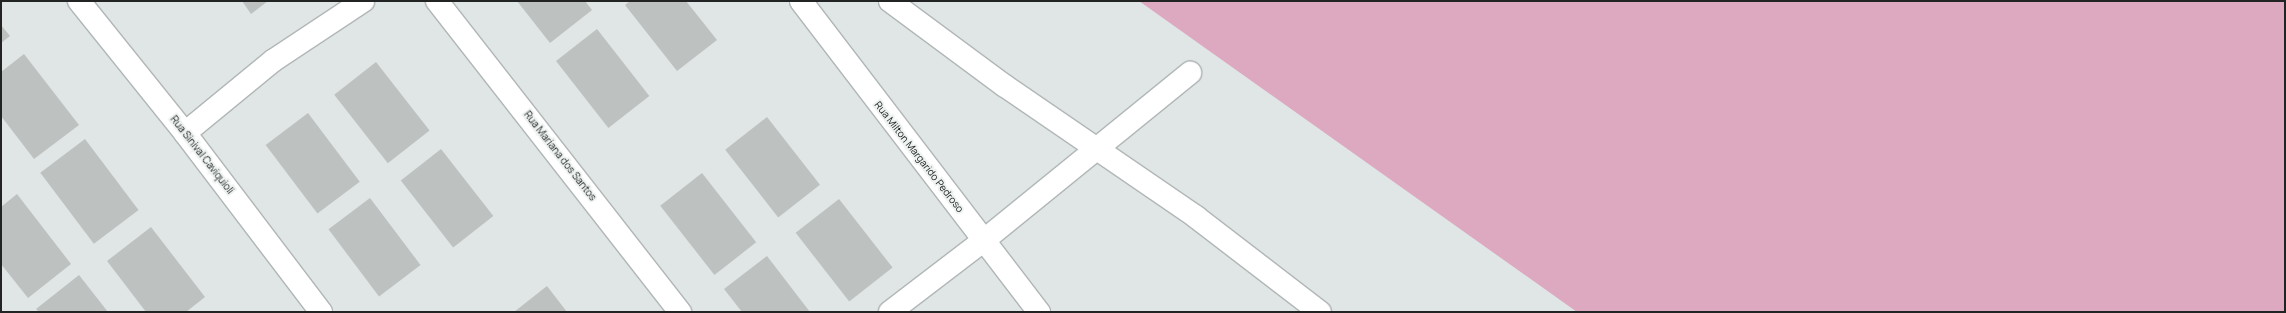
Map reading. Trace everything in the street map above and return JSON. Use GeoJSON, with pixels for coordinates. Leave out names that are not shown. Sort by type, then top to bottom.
{"type":"FeatureCollection","features":[{"type":"Feature","properties":{"kind":"street","name":"Rua Sinival Caviquioli"},"geometry":{"type":"LineString","coordinates":[[79,1],[185,133],[321,312]]}},
{"type":"Feature","properties":{"kind":"street"},"geometry":{"type":"LineString","coordinates":[[185,133],[274,60],[363,1]]}},
{"type":"Feature","properties":{"kind":"street","name":"Rua Mariana dos Santos"},"geometry":{"type":"LineString","coordinates":[[437,1],[680,312]]}},
{"type":"Feature","properties":{"kind":"street","name":"Rua Milton Margarido Pedroso"},"geometry":{"type":"LineString","coordinates":[[801,1],[1039,312]]}},
{"type":"Feature","properties":{"kind":"street"},"geometry":{"type":"LineString","coordinates":[[890,1],[1196,217],[1320,312]]}},
{"type":"Feature","properties":{"kind":"street"},"geometry":{"type":"LineString","coordinates":[[890,312],[984,241],[1190,73]]}},
{"type":"Feature","properties":{"kind":"shaded area"},"geometry":{"type":"Polygon","coordinates":[[[1139,1],[2285,1],[2285,312],[1577,312],[1139,1]]]}},
{"type":"Feature","properties":{"kind":"building"},"geometry":{"type":"Polygon","coordinates":[[[242,1],[268,1],[251,14],[242,1]]]}},
{"type":"Feature","properties":{"kind":"building"},"geometry":{"type":"Polygon","coordinates":[[[517,1],[585,1],[592,10],[550,43],[517,1]]]}},
{"type":"Feature","properties":{"kind":"building"},"geometry":{"type":"Polygon","coordinates":[[[630,1],[686,1],[717,40],[677,71],[625,5],[630,1]]]}},
{"type":"Feature","properties":{"kind":"building"},"geometry":{"type":"Polygon","coordinates":[[[1,25],[10,36],[1,43],[1,25]]]}},
{"type":"Feature","properties":{"kind":"building"},"geometry":{"type":"Polygon","coordinates":[[[597,29],[649,96],[608,128],[556,61],[597,29]]]}},
{"type":"Feature","properties":{"kind":"building"},"geometry":{"type":"Polygon","coordinates":[[[24,54],[79,125],[34,159],[1,116],[1,72],[24,54]]]}},
{"type":"Feature","properties":{"kind":"building"},"geometry":{"type":"Polygon","coordinates":[[[376,62],[430,131],[388,163],[334,95],[376,62]]]}},
{"type":"Feature","properties":{"kind":"building"},"geometry":{"type":"Polygon","coordinates":[[[308,113],[360,182],[317,214],[266,145],[308,113]]]}},
{"type":"Feature","properties":{"kind":"building"},"geometry":{"type":"Polygon","coordinates":[[[767,117],[820,185],[778,217],[725,150],[767,117]]]}},
{"type":"Feature","properties":{"kind":"building"},"geometry":{"type":"Polygon","coordinates":[[[85,139],[139,210],[94,244],[40,173],[85,139]]]}},
{"type":"Feature","properties":{"kind":"building"},"geometry":{"type":"Polygon","coordinates":[[[441,149],[493,216],[453,247],[401,180],[441,149]]]}},
{"type":"Feature","properties":{"kind":"building"},"geometry":{"type":"Polygon","coordinates":[[[702,173],[756,242],[714,275],[660,206],[702,173]]]}},
{"type":"Feature","properties":{"kind":"building"},"geometry":{"type":"Polygon","coordinates":[[[17,194],[71,264],[28,298],[1,264],[1,207],[17,194]]]}},
{"type":"Feature","properties":{"kind":"building"},"geometry":{"type":"Polygon","coordinates":[[[370,198],[421,265],[379,296],[328,229],[370,198]]]}},
{"type":"Feature","properties":{"kind":"building"},"geometry":{"type":"Polygon","coordinates":[[[839,199],[893,268],[849,301],[796,233],[839,199]]]}},
{"type":"Feature","properties":{"kind":"building"},"geometry":{"type":"Polygon","coordinates":[[[151,227],[205,297],[186,312],[146,312],[107,261],[151,227]]]}},
{"type":"Feature","properties":{"kind":"building"},"geometry":{"type":"Polygon","coordinates":[[[767,256],[810,312],[742,312],[724,289],[767,256]]]}},
{"type":"Feature","properties":{"kind":"building"},"geometry":{"type":"Polygon","coordinates":[[[79,275],[108,312],[39,312],[36,309],[79,275]]]}},
{"type":"Feature","properties":{"kind":"building"},"geometry":{"type":"Polygon","coordinates":[[[547,286],[567,312],[514,312],[547,286]]]}}]}
